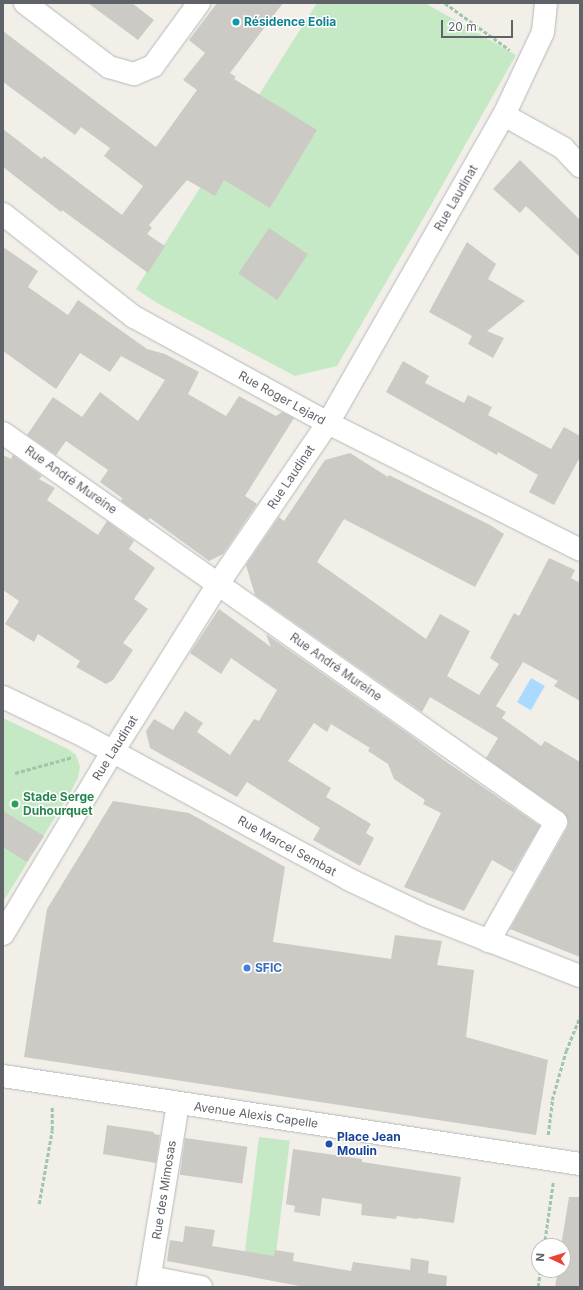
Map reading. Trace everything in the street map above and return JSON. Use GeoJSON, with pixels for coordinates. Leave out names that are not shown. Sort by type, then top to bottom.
{"type":"FeatureCollection","features":[{"type":"Feature","properties":{"kind":"street"},"geometry":{"type":"LineString","coordinates":[[25,3],[109,67],[134,74],[153,66],[200,3]]}},
{"type":"Feature","properties":{"kind":"street","name":"Rue Laudinat"},"geometry":{"type":"LineString","coordinates":[[3,934],[112,752],[218,584],[328,423],[504,115],[543,32],[546,3]]}},
{"type":"Feature","properties":{"kind":"street"},"geometry":{"type":"LineString","coordinates":[[504,115],[563,148],[580,166]]}},
{"type":"Feature","properties":{"kind":"street","name":"Rue Roger Lejard"},"geometry":{"type":"LineString","coordinates":[[3,214],[134,317],[328,423],[579,547]]}},
{"type":"Feature","properties":{"kind":"street","name":"Rue André Mureine"},"geometry":{"type":"LineString","coordinates":[[3,433],[556,822],[489,941]]}},
{"type":"Feature","properties":{"kind":"street","name":"Rue Marcel Sembat"},"geometry":{"type":"LineString","coordinates":[[3,697],[84,736],[348,879],[426,916],[580,976]]}},
{"type":"Feature","properties":{"kind":"street","name":"Avenue Alexis Capelle"},"geometry":{"type":"LineString","coordinates":[[3,1076],[178,1104],[580,1164]]}},
{"type":"Feature","properties":{"kind":"street","name":"Rue des Mimosas"},"geometry":{"type":"LineString","coordinates":[[149,1282],[178,1104]]}},
{"type":"Feature","properties":{"kind":"street"},"geometry":{"type":"LineString","coordinates":[[149,1282],[201,1287]]}},
{"type":"Feature","properties":{"kind":"path"},"geometry":{"type":"LineString","coordinates":[[445,3],[516,55],[530,62]]}},
{"type":"Feature","properties":{"kind":"path"},"geometry":{"type":"LineString","coordinates":[[15,773],[76,756]]}},
{"type":"Feature","properties":{"kind":"path"},"geometry":{"type":"LineString","coordinates":[[545,1238],[553,1183],[546,1160],[552,1100],[566,1051],[580,1016]]}},
{"type":"Feature","properties":{"kind":"path"},"geometry":{"type":"LineString","coordinates":[[39,1204],[52,1130],[52,1108],[56,1085]]}},
{"type":"Feature","properties":{"kind":"green space"},"geometry":{"type":"Polygon","coordinates":[[[317,3],[425,3],[516,55],[434,200],[337,366],[295,376],[157,303],[136,289],[317,3]]]}},
{"type":"Feature","properties":{"kind":"green space"},"geometry":{"type":"Polygon","coordinates":[[[3,718],[68,749],[76,755],[80,767],[78,778],[70,793],[3,902],[3,718]]]}},
{"type":"Feature","properties":{"kind":"green space"},"geometry":{"type":"Polygon","coordinates":[[[259,1137],[290,1141],[273,1278],[242,1274],[259,1137]]]}},
{"type":"Feature","properties":{"kind":"water"},"geometry":{"type":"Polygon","coordinates":[[[531,678],[545,686],[531,710],[517,702],[531,678]]]}},
{"type":"Feature","properties":{"kind":"building"},"geometry":{"type":"Polygon","coordinates":[[[88,3],[132,3],[154,20],[138,40],[88,3]]]}},
{"type":"Feature","properties":{"kind":"building"},"geometry":{"type":"Polygon","coordinates":[[[217,3],[283,3],[230,73],[236,77],[234,79],[317,130],[270,208],[224,180],[215,196],[187,180],[149,225],[152,228],[147,234],[165,246],[148,273],[62,210],[61,212],[3,167],[3,129],[42,159],[44,156],[122,215],[143,186],[104,156],[110,148],[81,127],[75,135],[3,82],[3,31],[156,147],[197,90],[183,80],[205,53],[189,40],[217,3]]]}},
{"type":"Feature","properties":{"kind":"building"},"geometry":{"type":"Polygon","coordinates":[[[520,160],[580,220],[580,257],[526,206],[520,213],[493,189],[520,160]]]}},
{"type":"Feature","properties":{"kind":"building"},"geometry":{"type":"Polygon","coordinates":[[[269,228],[308,254],[277,300],[238,274],[269,228]]]}},
{"type":"Feature","properties":{"kind":"building"},"geometry":{"type":"Polygon","coordinates":[[[467,242],[496,264],[488,279],[525,301],[487,331],[504,338],[493,358],[468,344],[472,336],[429,312],[467,242]]]}},
{"type":"Feature","properties":{"kind":"building"},"geometry":{"type":"Polygon","coordinates":[[[3,247],[38,271],[28,287],[68,315],[78,300],[147,349],[165,354],[199,372],[188,394],[226,416],[239,396],[276,416],[282,412],[294,418],[245,496],[257,504],[223,554],[209,561],[150,518],[148,520],[121,501],[122,498],[100,482],[108,470],[66,441],[56,455],[27,435],[53,397],[82,417],[100,392],[138,421],[165,380],[121,356],[110,372],[80,353],[56,389],[3,351],[3,247]]]}},
{"type":"Feature","properties":{"kind":"building"},"geometry":{"type":"Polygon","coordinates":[[[403,361],[429,376],[425,383],[464,403],[468,395],[492,407],[488,415],[551,449],[564,427],[580,436],[580,457],[554,505],[529,492],[538,475],[498,452],[497,455],[386,392],[403,361]]]}},
{"type":"Feature","properties":{"kind":"building"},"geometry":{"type":"Polygon","coordinates":[[[350,453],[388,477],[389,475],[490,525],[504,534],[475,587],[344,519],[317,562],[426,639],[440,614],[470,631],[447,676],[479,695],[499,664],[490,658],[514,613],[519,616],[549,558],[575,570],[571,578],[580,583],[580,701],[554,686],[558,681],[523,662],[496,706],[506,712],[502,718],[541,746],[545,741],[580,762],[580,957],[510,929],[567,828],[568,822],[563,812],[486,758],[498,738],[430,697],[422,712],[255,595],[246,565],[279,517],[284,521],[325,460],[350,453]]]}},
{"type":"Feature","properties":{"kind":"building"},"geometry":{"type":"Polygon","coordinates":[[[3,455],[11,459],[13,455],[42,476],[39,479],[55,488],[47,500],[98,535],[107,521],[134,541],[129,549],[155,568],[134,599],[148,609],[123,643],[133,650],[113,680],[106,684],[76,667],[80,661],[38,634],[34,642],[5,624],[19,601],[3,590],[3,455]]]}},
{"type":"Feature","properties":{"kind":"building"},"geometry":{"type":"Polygon","coordinates":[[[219,609],[271,647],[266,634],[445,761],[540,826],[513,872],[492,860],[464,911],[404,887],[441,813],[423,804],[425,800],[394,779],[388,764],[368,751],[370,748],[331,724],[327,732],[314,723],[288,761],[331,788],[326,797],[371,824],[366,833],[374,838],[360,866],[313,840],[320,828],[247,782],[237,797],[150,748],[146,731],[154,719],[173,730],[185,711],[203,723],[197,732],[230,755],[254,719],[259,721],[277,690],[231,658],[221,674],[190,653],[219,609]]]}},
{"type":"Feature","properties":{"kind":"building","name":"SFIC"},"geometry":{"type":"Polygon","coordinates":[[[113,801],[189,813],[285,867],[273,942],[391,959],[395,935],[442,941],[437,965],[474,970],[466,1037],[548,1060],[536,1135],[24,1057],[47,909],[113,801]]]}},
{"type":"Feature","properties":{"kind":"building"},"geometry":{"type":"Polygon","coordinates":[[[3,811],[44,836],[27,862],[3,847],[3,811]]]}},
{"type":"Feature","properties":{"kind":"building"},"geometry":{"type":"Polygon","coordinates":[[[107,1125],[154,1132],[154,1134],[160,1135],[156,1163],[103,1154],[107,1125]]]}},
{"type":"Feature","properties":{"kind":"building"},"geometry":{"type":"Polygon","coordinates":[[[185,1138],[247,1147],[242,1183],[180,1175],[185,1138]]]}},
{"type":"Feature","properties":{"kind":"building"},"geometry":{"type":"Polygon","coordinates":[[[293,1149],[362,1159],[362,1162],[461,1177],[454,1223],[397,1216],[396,1219],[361,1215],[362,1204],[322,1198],[320,1216],[294,1212],[295,1206],[286,1204],[293,1149]]]}},
{"type":"Feature","properties":{"kind":"building"},"geometry":{"type":"Polygon","coordinates":[[[569,1197],[580,1197],[580,1287],[555,1287],[557,1278],[571,1278],[571,1238],[562,1238],[569,1197]]]}},
{"type":"Feature","properties":{"kind":"building"},"geometry":{"type":"Polygon","coordinates":[[[185,1226],[215,1230],[212,1246],[274,1256],[275,1250],[294,1253],[293,1261],[351,1271],[353,1262],[410,1270],[411,1258],[429,1261],[428,1273],[447,1276],[446,1287],[305,1287],[167,1261],[170,1240],[183,1242],[185,1226]]]}},
{"type":"Feature","properties":{"kind":"place","name":"Résidence Eolia"},"geometry":{"type":"Point","coordinates":[236,22]}},
{"type":"Feature","properties":{"kind":"place","name":"Stade Serge Duhourquet"},"geometry":{"type":"Point","coordinates":[15,804]}},
{"type":"Feature","properties":{"kind":"place","name":"SFIC"},"geometry":{"type":"Point","coordinates":[247,968]}},
{"type":"Feature","properties":{"kind":"place","name":"Place Jean Moulin"},"geometry":{"type":"Point","coordinates":[329,1144]}}]}
